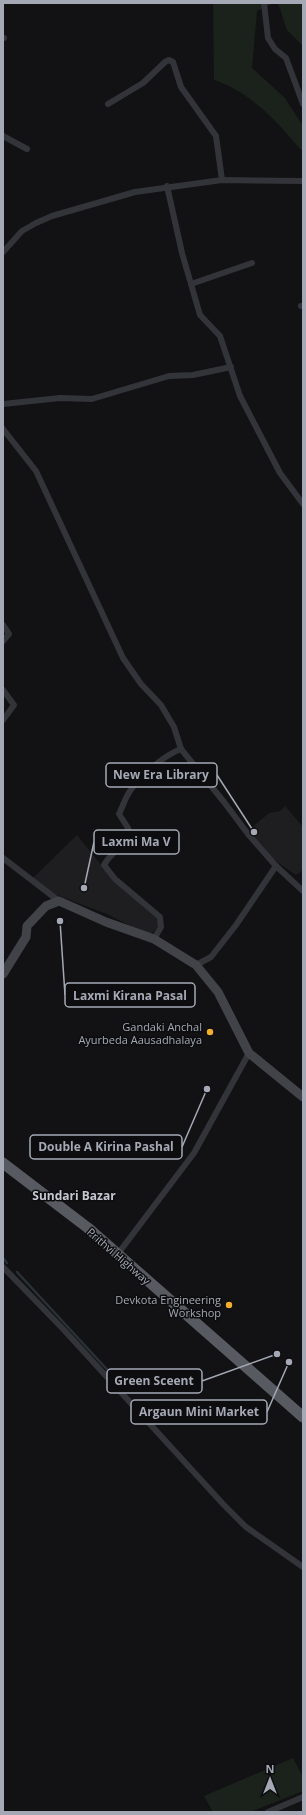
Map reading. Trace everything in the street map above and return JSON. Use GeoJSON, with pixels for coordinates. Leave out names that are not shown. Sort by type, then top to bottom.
{"type":"FeatureCollection","features":[{"type":"Feature","properties":{"kind":"highway","name":"Prithvi Highway"},"geometry":{"type":"LineString","coordinates":[[3,1163],[88,1228],[117,1255],[303,1416]]}},
{"type":"Feature","properties":{"kind":"main road"},"geometry":{"type":"LineString","coordinates":[[3,974],[26,937],[27,926],[46,906],[59,901],[106,922],[154,939],[196,965],[218,992],[249,1052],[303,1097]]}},
{"type":"Feature","properties":{"kind":"street"},"geometry":{"type":"LineString","coordinates":[[264,3],[268,38],[276,49],[286,58],[303,104]]}},
{"type":"Feature","properties":{"kind":"street"},"geometry":{"type":"LineString","coordinates":[[108,104],[143,83],[165,62],[169,60],[173,62],[181,86],[216,136],[222,180]]}},
{"type":"Feature","properties":{"kind":"street"},"geometry":{"type":"LineString","coordinates":[[3,136],[27,149]]}},
{"type":"Feature","properties":{"kind":"street"},"geometry":{"type":"LineString","coordinates":[[3,252],[22,231],[52,216],[135,192],[167,186],[222,180],[303,180]]}},
{"type":"Feature","properties":{"kind":"street"},"geometry":{"type":"LineString","coordinates":[[167,186],[182,253],[200,314],[220,336],[240,396],[256,429],[280,473],[303,504]]}},
{"type":"Feature","properties":{"kind":"street"},"geometry":{"type":"LineString","coordinates":[[191,284],[252,263]]}},
{"type":"Feature","properties":{"kind":"street"},"geometry":{"type":"LineString","coordinates":[[3,404],[60,398],[92,399],[169,376],[193,374],[231,367]]}},
{"type":"Feature","properties":{"kind":"street"},"geometry":{"type":"LineString","coordinates":[[3,431],[36,470],[123,658],[141,684],[161,705],[174,727],[181,749],[248,834],[276,866],[303,891]]}},
{"type":"Feature","properties":{"kind":"street"},"geometry":{"type":"LineString","coordinates":[[3,624],[9,634],[3,641]]}},
{"type":"Feature","properties":{"kind":"street"},"geometry":{"type":"LineString","coordinates":[[3,690],[14,705],[3,720]]}},
{"type":"Feature","properties":{"kind":"street"},"geometry":{"type":"LineString","coordinates":[[154,939],[161,927],[160,917],[115,879],[104,865],[130,836],[128,828],[119,814],[127,795],[137,782],[171,752],[181,749]]}},
{"type":"Feature","properties":{"kind":"street"},"geometry":{"type":"LineString","coordinates":[[3,858],[59,901]]}},
{"type":"Feature","properties":{"kind":"street"},"geometry":{"type":"LineString","coordinates":[[196,965],[211,957],[236,925],[276,866]]}},
{"type":"Feature","properties":{"kind":"street"},"geometry":{"type":"LineString","coordinates":[[117,1255],[194,1153],[249,1052]]}},
{"type":"Feature","properties":{"kind":"street"},"geometry":{"type":"LineString","coordinates":[[3,1266],[64,1330],[223,1504],[246,1527],[303,1567]]}},
{"type":"Feature","properties":{"kind":"street"},"geometry":{"type":"LineString","coordinates":[[268,1812],[303,1797]]}},
{"type":"Feature","properties":{"kind":"shaded area"},"geometry":{"type":"Polygon","coordinates":[[[213,3],[274,3],[257,11],[252,68],[285,98],[303,126],[303,150],[300,149],[282,128],[251,99],[227,85],[214,80],[213,3]]]}},
{"type":"Feature","properties":{"kind":"shaded area"},"geometry":{"type":"Polygon","coordinates":[[[278,3],[303,3],[303,46],[287,30],[278,3]]]}},
{"type":"Feature","properties":{"kind":"shaded area"},"geometry":{"type":"Polygon","coordinates":[[[285,806],[303,827],[303,870],[296,875],[270,857],[248,831],[269,813],[280,811],[285,806]]]}},
{"type":"Feature","properties":{"kind":"shaded area"},"geometry":{"type":"Polygon","coordinates":[[[77,835],[102,866],[157,917],[159,925],[150,936],[107,914],[54,894],[33,878],[77,835]]]}},
{"type":"Feature","properties":{"kind":"shaded area"},"geometry":{"type":"Polygon","coordinates":[[[293,1758],[303,1777],[303,1791],[250,1812],[213,1812],[204,1796],[293,1758]]]}},
{"type":"Feature","properties":{"kind":"waterway"},"geometry":{"type":"LineString","coordinates":[[3,1258],[7,1263]]}},
{"type":"Feature","properties":{"kind":"waterway"},"geometry":{"type":"LineString","coordinates":[[17,1272],[114,1377]]}},
{"type":"Feature","properties":{"kind":"place","name":"New Era Library"},"geometry":{"type":"Point","coordinates":[254,832]}},
{"type":"Feature","properties":{"kind":"place","name":"Laxmi Ma V"},"geometry":{"type":"Point","coordinates":[84,888]}},
{"type":"Feature","properties":{"kind":"place","name":"Laxmi Kirana Pasal"},"geometry":{"type":"Point","coordinates":[60,921]}},
{"type":"Feature","properties":{"kind":"place","name":"Gandaki Anchal Ayurbeda Aausadhalaya"},"geometry":{"type":"Point","coordinates":[210,1032]}},
{"type":"Feature","properties":{"kind":"place","name":"Double A Kirina Pashal"},"geometry":{"type":"Point","coordinates":[207,1089]}},
{"type":"Feature","properties":{"kind":"place","name":"Devkota Engineering Workshop"},"geometry":{"type":"Point","coordinates":[229,1305]}},
{"type":"Feature","properties":{"kind":"place","name":"Green Sceent"},"geometry":{"type":"Point","coordinates":[277,1354]}},
{"type":"Feature","properties":{"kind":"place","name":"Argaun Mini Market"},"geometry":{"type":"Point","coordinates":[289,1362]}},
{"type":"Feature","properties":{"kind":"district","name":"Sundari Bazar"},"geometry":{"type":"Point","coordinates":[74,1195]}}]}
